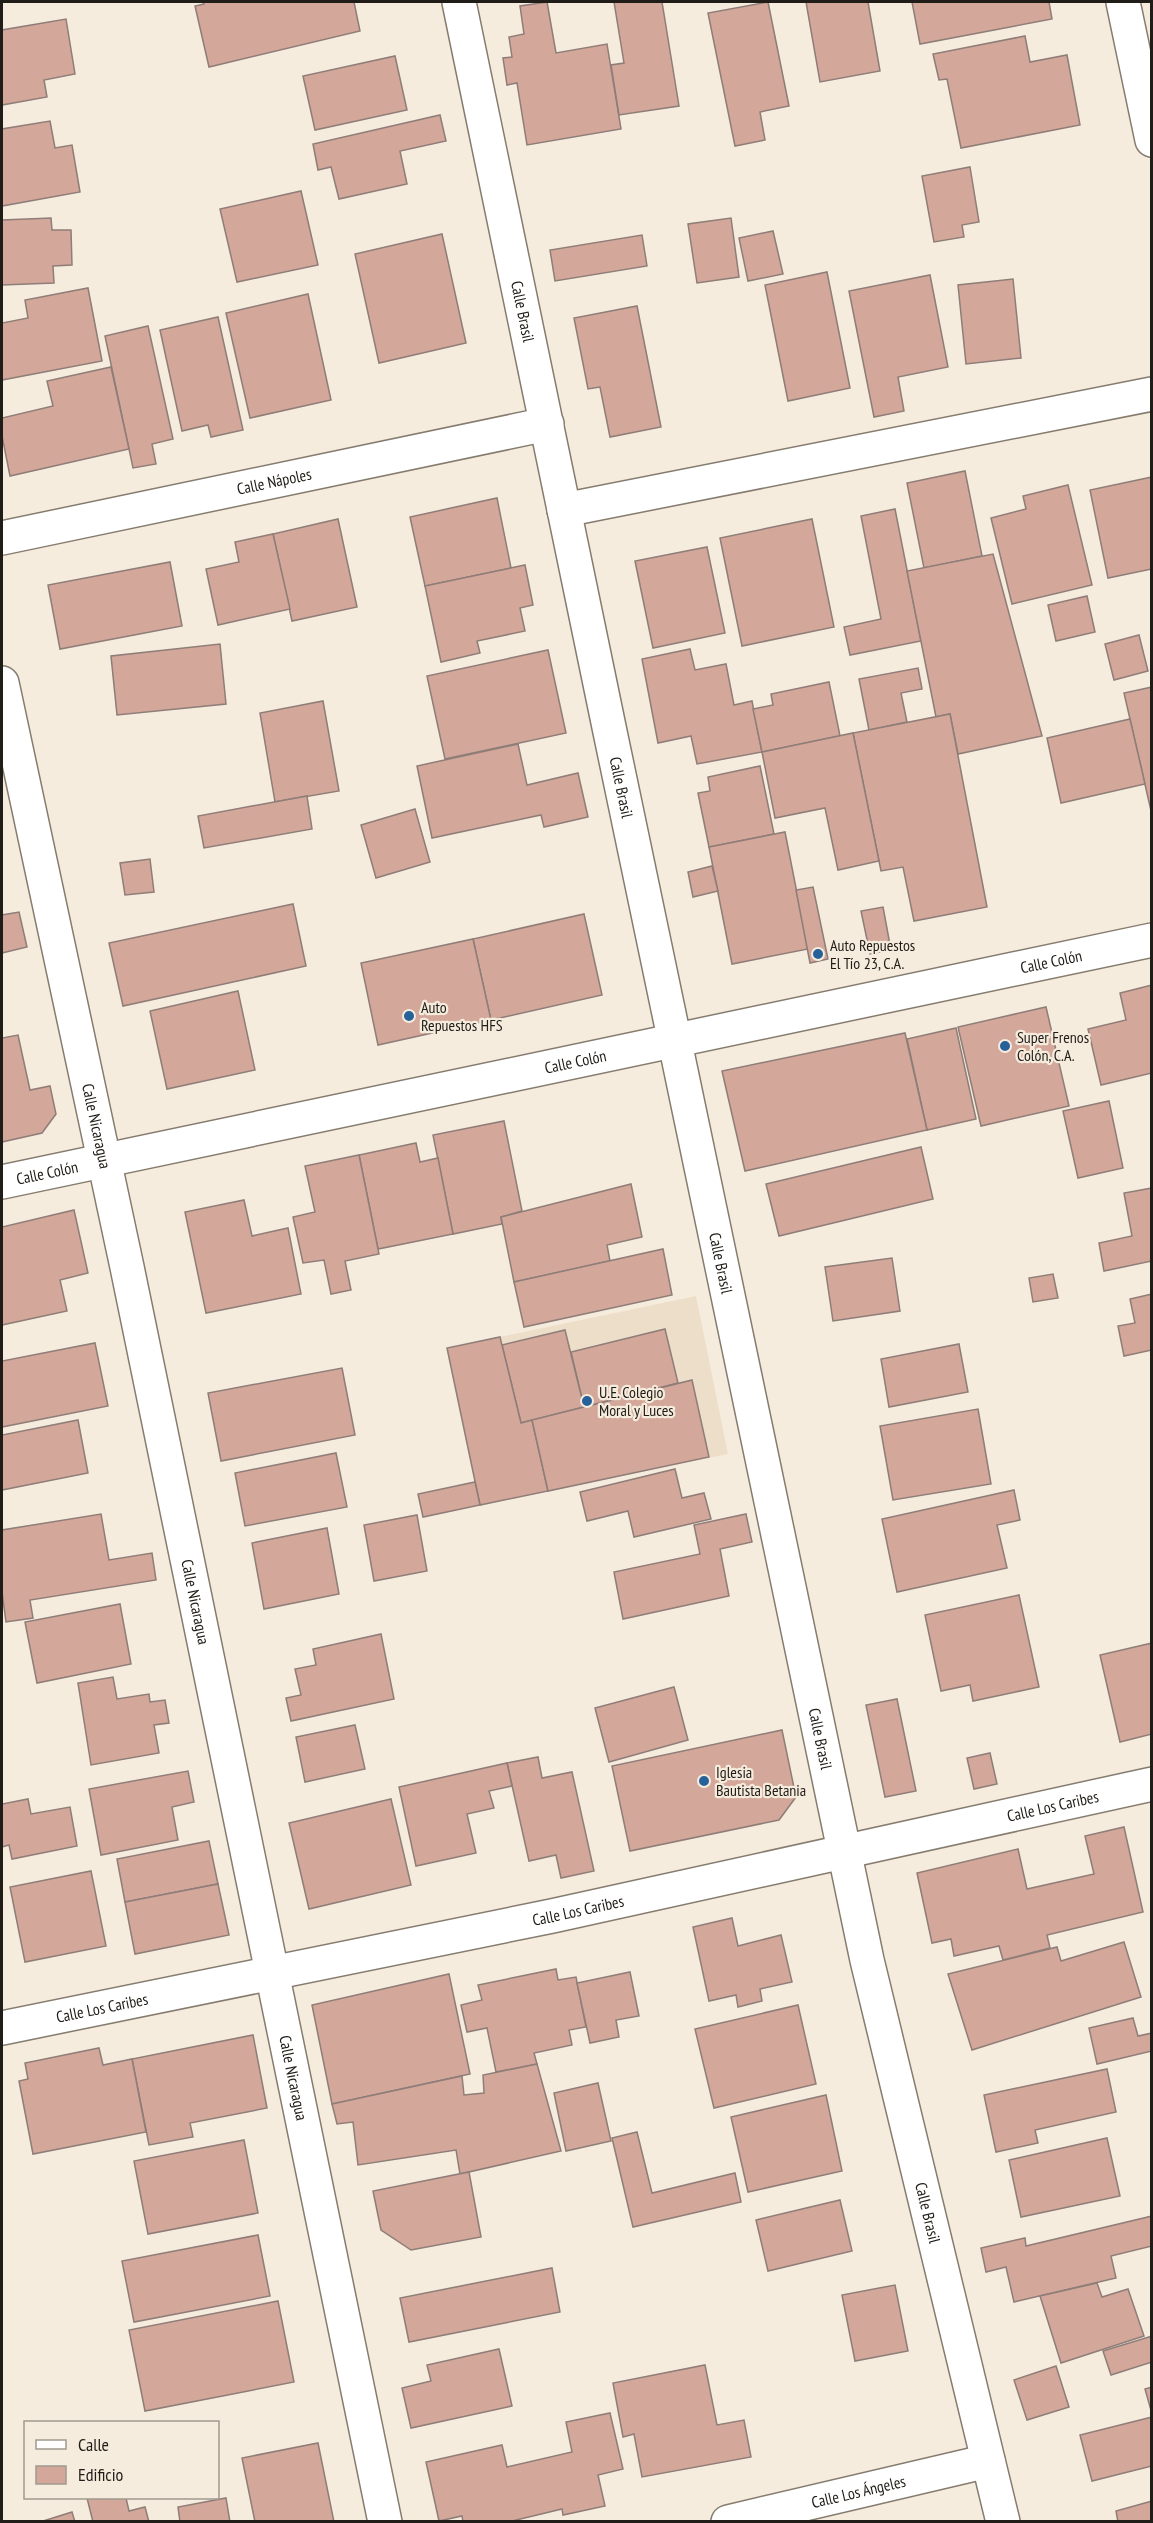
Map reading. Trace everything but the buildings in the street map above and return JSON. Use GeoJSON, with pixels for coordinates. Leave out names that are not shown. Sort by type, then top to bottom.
{"type":"FeatureCollection","features":[{"type":"Feature","properties":{"kind":"street","name":"Calle Brasil"},"geometry":{"type":"LineString","coordinates":[[459,2],[867,1960],[1003,2522]]}},
{"type":"Feature","properties":{"kind":"street"},"geometry":{"type":"LineString","coordinates":[[1123,2],[1152,140]]}},
{"type":"Feature","properties":{"kind":"street"},"geometry":{"type":"LineString","coordinates":[[564,510],[1152,394]]}},
{"type":"Feature","properties":{"kind":"street","name":"Calle Nápoles"},"geometry":{"type":"LineString","coordinates":[[2,538],[547,424]]}},
{"type":"Feature","properties":{"kind":"street","name":"Calle Nicaragua"},"geometry":{"type":"LineString","coordinates":[[2,683],[105,1161],[386,2522]]}},
{"type":"Feature","properties":{"kind":"street","name":"Calle Colón"},"geometry":{"type":"LineString","coordinates":[[2,1182],[1152,940]]}},
{"type":"Feature","properties":{"kind":"street","name":"Calle Los Caribes"},"geometry":{"type":"LineString","coordinates":[[2,2028],[552,1916],[1152,1784]]}},
{"type":"Feature","properties":{"kind":"street","name":"Calle Los Ángeles"},"geometry":{"type":"LineString","coordinates":[[728,2522],[988,2461]]}},
{"type":"Feature","properties":{"kind":"shaded area","name":"U.E. Colegio Moral y Luces"},"geometry":{"type":"Polygon","coordinates":[[[696,1296],[728,1454],[480,1505],[447,1348],[696,1296]]]}},
{"type":"Feature","properties":{"kind":"place","name":"Auto Repuestos El Tío 23, C.A."},"geometry":{"type":"Point","coordinates":[818,954]}},
{"type":"Feature","properties":{"kind":"place","name":"Auto Repuestos HFS"},"geometry":{"type":"Point","coordinates":[409,1016]}},
{"type":"Feature","properties":{"kind":"place","name":"Super Frenos Colón, C.A."},"geometry":{"type":"Point","coordinates":[1005,1046]}},
{"type":"Feature","properties":{"kind":"place","name":"U.E. Colegio Moral y Luces"},"geometry":{"type":"Point","coordinates":[587,1401]}},
{"type":"Feature","properties":{"kind":"place","name":"Iglesia Bautista Betania"},"geometry":{"type":"Point","coordinates":[704,1781]}}]}
